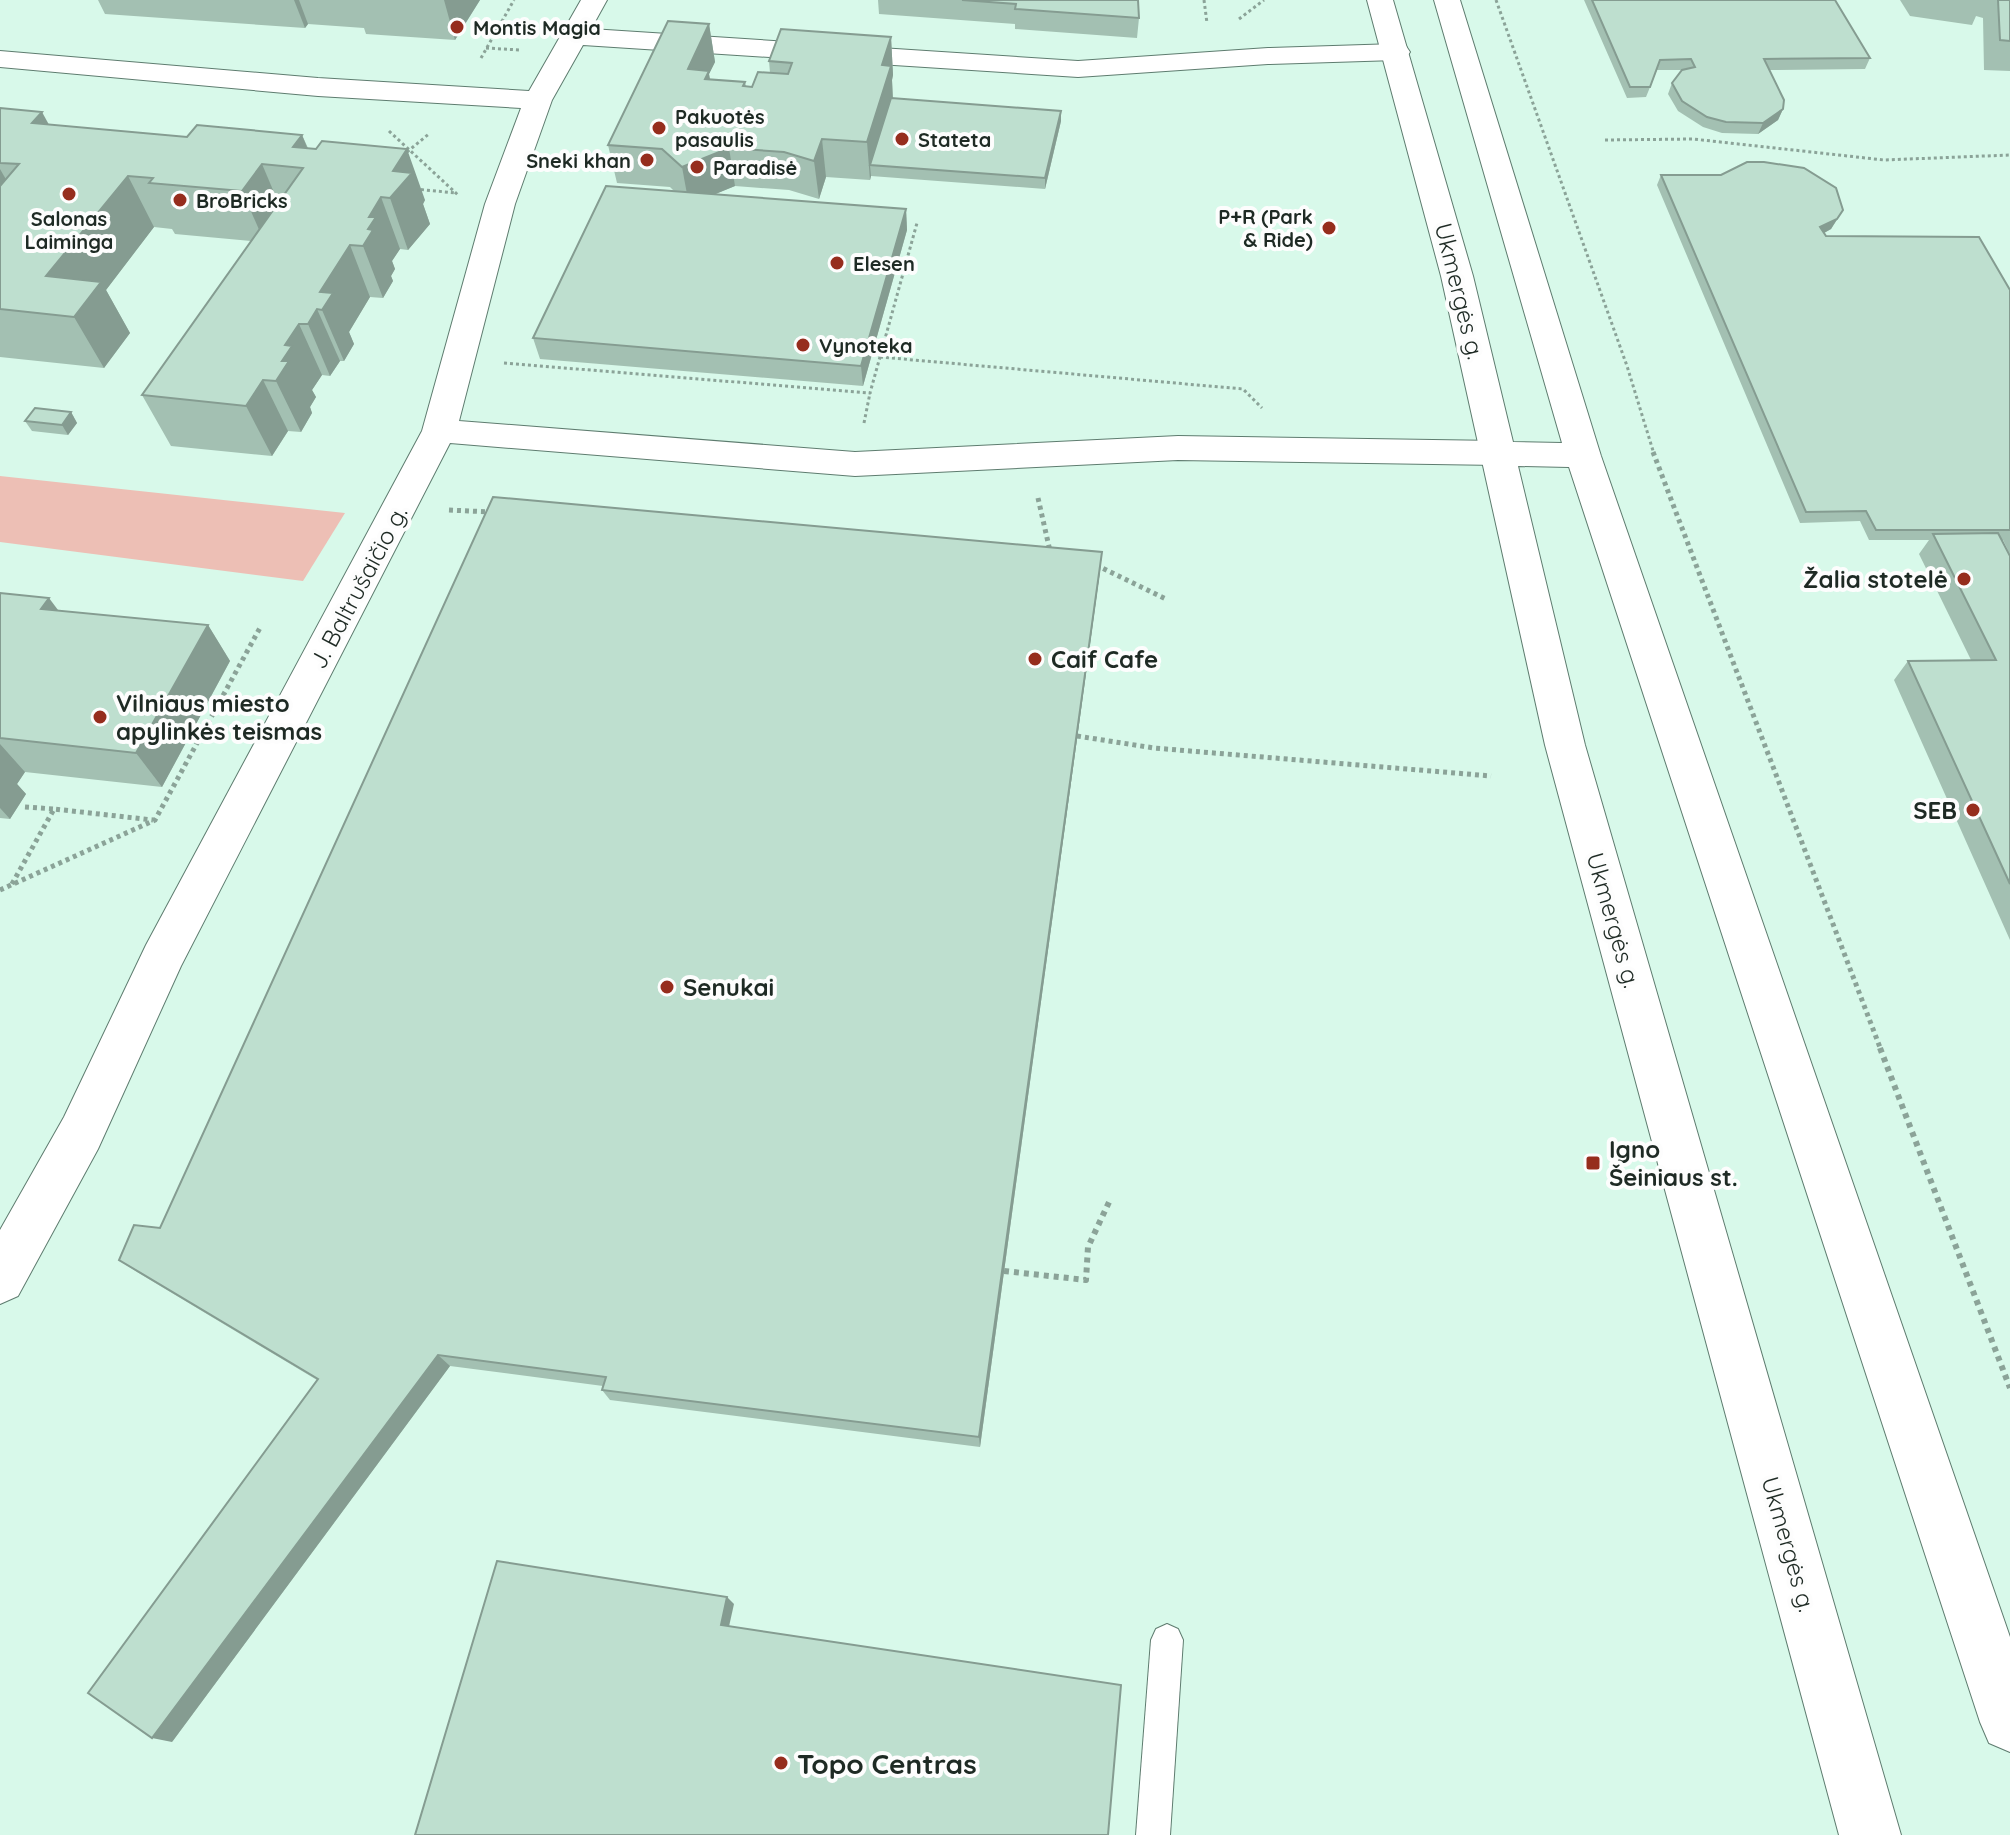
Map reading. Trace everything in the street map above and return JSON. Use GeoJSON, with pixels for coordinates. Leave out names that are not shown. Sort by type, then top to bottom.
{"type":"FeatureCollection","features":[{"type":"Feature","properties":{"kind":"main road","name":"J. Baltrušaičio g."},"geometry":{"type":"LineString","coordinates":[[0,1279],[81,1133],[162,959],[439,431],[500,204],[538,100],[594,0]]}},
{"type":"Feature","properties":{"kind":"main road","name":"Ukmergės g."},"geometry":{"type":"LineString","coordinates":[[1380,0],[1457,276],[1565,745],[1870,1835]]}},
{"type":"Feature","properties":{"kind":"main road"},"geometry":{"type":"LineString","coordinates":[[1447,0],[1583,456],[2010,1722]]}},
{"type":"Feature","properties":{"kind":"main road"},"geometry":{"type":"LineString","coordinates":[[572,36],[1078,69],[1268,56],[1396,52]]}},
{"type":"Feature","properties":{"kind":"main road"},"geometry":{"type":"LineString","coordinates":[[0,59],[318,87],[538,100]]}},
{"type":"Feature","properties":{"kind":"main road"},"geometry":{"type":"LineString","coordinates":[[439,431],[844,463],[1178,448],[1583,456]]}},
{"type":"Feature","properties":{"kind":"lane"},"geometry":{"type":"LineString","coordinates":[[1153,1835],[1167,1640]]}},
{"type":"Feature","properties":{"kind":"path"},"geometry":{"type":"LineString","coordinates":[[478,65],[514,0]]}},
{"type":"Feature","properties":{"kind":"path"},"geometry":{"type":"LineString","coordinates":[[1496,0],[1627,366],[1656,460],[2010,1388]]}},
{"type":"Feature","properties":{"kind":"path"},"geometry":{"type":"LineString","coordinates":[[486,48],[525,50]]}},
{"type":"Feature","properties":{"kind":"path"},"geometry":{"type":"LineString","coordinates":[[400,157],[439,128]]}},
{"type":"Feature","properties":{"kind":"path"},"geometry":{"type":"LineString","coordinates":[[387,130],[460,199],[500,204]]}},
{"type":"Feature","properties":{"kind":"path"},"geometry":{"type":"LineString","coordinates":[[1605,140],[1693,139],[1884,160],[2010,155]]}},
{"type":"Feature","properties":{"kind":"path"},"geometry":{"type":"LineString","coordinates":[[410,188],[456,193]]}},
{"type":"Feature","properties":{"kind":"path"},"geometry":{"type":"LineString","coordinates":[[459,362],[528,364],[870,393],[917,223]]}},
{"type":"Feature","properties":{"kind":"path"},"geometry":{"type":"LineString","coordinates":[[880,357],[1243,389],[1264,411]]}},
{"type":"Feature","properties":{"kind":"path"},"geometry":{"type":"LineString","coordinates":[[1028,456],[1052,561]]}},
{"type":"Feature","properties":{"kind":"path"},"geometry":{"type":"LineString","coordinates":[[400,508],[492,512]]}},
{"type":"Feature","properties":{"kind":"path"},"geometry":{"type":"LineString","coordinates":[[1090,564],[1103,565],[1166,599]]}},
{"type":"Feature","properties":{"kind":"path"},"geometry":{"type":"LineString","coordinates":[[0,890],[155,820],[261,626]]}},
{"type":"Feature","properties":{"kind":"path"},"geometry":{"type":"LineString","coordinates":[[1077,736],[1168,749],[1491,776]]}},
{"type":"Feature","properties":{"kind":"path"},"geometry":{"type":"LineString","coordinates":[[25,807],[155,820]]}},
{"type":"Feature","properties":{"kind":"path"},"geometry":{"type":"LineString","coordinates":[[11,885],[54,809]]}},
{"type":"Feature","properties":{"kind":"path"},"geometry":{"type":"LineString","coordinates":[[1004,1271],[1086,1280],[1088,1247],[1110,1200]]}},
{"type":"Feature","properties":{"kind":"shaded area"},"geometry":{"type":"Polygon","coordinates":[[[0,476],[345,513],[303,581],[0,542],[0,476]]]}},
{"type":"Feature","properties":{"kind":"building"},"geometry":{"type":"Polygon","coordinates":[[[962,0],[1138,0],[1139,18],[1015,9],[1016,4],[962,0]]]}},
{"type":"Feature","properties":{"kind":"building"},"geometry":{"type":"Polygon","coordinates":[[[1592,0],[1835,0],[1870,58],[1764,59],[1784,100],[1783,109],[1763,123],[1726,122],[1707,117],[1682,101],[1672,83],[1682,70],[1695,67],[1691,59],[1660,60],[1650,87],[1630,87],[1592,0]]]}},
{"type":"Feature","properties":{"kind":"building"},"geometry":{"type":"Polygon","coordinates":[[[1998,0],[2010,0],[2010,41],[2000,40],[1998,0]]]}},
{"type":"Feature","properties":{"kind":"building"},"geometry":{"type":"Polygon","coordinates":[[[668,21],[709,24],[688,69],[709,71],[705,79],[745,82],[743,86],[752,87],[758,72],[788,74],[792,63],[769,61],[781,29],[891,37],[882,65],[891,66],[867,142],[822,139],[814,161],[784,152],[729,148],[682,167],[662,149],[608,145],[668,21]]]}},
{"type":"Feature","properties":{"kind":"building"},"geometry":{"type":"Polygon","coordinates":[[[891,98],[1061,111],[1045,178],[870,165],[891,98]]]}},
{"type":"Feature","properties":{"kind":"building"},"geometry":{"type":"Polygon","coordinates":[[[0,108],[42,112],[32,123],[187,137],[197,125],[302,135],[293,147],[316,149],[322,141],[407,149],[393,171],[412,173],[390,198],[381,197],[369,217],[376,217],[368,229],[373,230],[363,246],[350,245],[320,292],[333,293],[322,310],[317,309],[308,324],[299,324],[285,345],[292,346],[282,361],[289,361],[276,381],[263,380],[246,406],[142,395],[303,168],[262,164],[242,191],[149,183],[153,178],[128,176],[46,276],[101,282],[74,317],[0,309],[0,186],[19,164],[0,163],[0,108]]]}},
{"type":"Feature","properties":{"kind":"building"},"geometry":{"type":"Polygon","coordinates":[[[1747,162],[1804,168],[1836,188],[1843,210],[1837,219],[1820,227],[1826,236],[1979,237],[2010,290],[2010,530],[1876,530],[1866,511],[1806,512],[1661,175],[1721,175],[1747,162]]]}},
{"type":"Feature","properties":{"kind":"building"},"geometry":{"type":"Polygon","coordinates":[[[606,186],[906,209],[861,366],[533,338],[606,186]]]}},
{"type":"Feature","properties":{"kind":"building"},"geometry":{"type":"Polygon","coordinates":[[[35,408],[71,412],[62,425],[25,421],[35,408]]]}},
{"type":"Feature","properties":{"kind":"building","name":"Senukai"},"geometry":{"type":"Polygon","coordinates":[[[493,497],[1102,552],[979,1437],[602,1390],[606,1377],[438,1355],[152,1738],[88,1693],[318,1379],[119,1260],[134,1225],[160,1228],[493,497]]]}},
{"type":"Feature","properties":{"kind":"building"},"geometry":{"type":"Polygon","coordinates":[[[1998,533],[2010,556],[2010,884],[1908,661],[1996,660],[1933,534],[1998,533]]]}},
{"type":"Feature","properties":{"kind":"building","name":"Vilniaus miesto apylinkės teismas"},"geometry":{"type":"Polygon","coordinates":[[[0,593],[49,598],[41,609],[208,625],[136,753],[0,738],[0,593]]]}},
{"type":"Feature","properties":{"kind":"building","name":"Topo Centras"},"geometry":{"type":"Polygon","coordinates":[[[497,1561],[727,1597],[721,1625],[1121,1685],[1108,1835],[415,1835],[497,1561]]]}},
{"type":"Feature","properties":{"kind":"place","name":"Montis Magia"},"geometry":{"type":"Point","coordinates":[457,27]}},
{"type":"Feature","properties":{"kind":"place","name":"Pakuotės pasaulis"},"geometry":{"type":"Point","coordinates":[659,128]}},
{"type":"Feature","properties":{"kind":"place","name":"Stateta"},"geometry":{"type":"Point","coordinates":[902,139]}},
{"type":"Feature","properties":{"kind":"place","name":"Sneki khan"},"geometry":{"type":"Point","coordinates":[647,160]}},
{"type":"Feature","properties":{"kind":"place","name":"Paradisė"},"geometry":{"type":"Point","coordinates":[697,167]}},
{"type":"Feature","properties":{"kind":"place","name":"Salonas Laiminga"},"geometry":{"type":"Point","coordinates":[69,194]}},
{"type":"Feature","properties":{"kind":"place","name":"BroBricks"},"geometry":{"type":"Point","coordinates":[180,200]}},
{"type":"Feature","properties":{"kind":"place","name":"P+R (Park & Ride)"},"geometry":{"type":"Point","coordinates":[1329,228]}},
{"type":"Feature","properties":{"kind":"place","name":"Elesen"},"geometry":{"type":"Point","coordinates":[837,263]}},
{"type":"Feature","properties":{"kind":"place","name":"Vynoteka"},"geometry":{"type":"Point","coordinates":[803,345]}},
{"type":"Feature","properties":{"kind":"place","name":"Žalia stotelė"},"geometry":{"type":"Point","coordinates":[1964,579]}},
{"type":"Feature","properties":{"kind":"place","name":"Caif Cafe"},"geometry":{"type":"Point","coordinates":[1035,659]}},
{"type":"Feature","properties":{"kind":"place","name":"Vilniaus miesto apylinkės teismas"},"geometry":{"type":"Point","coordinates":[100,717]}},
{"type":"Feature","properties":{"kind":"place","name":"SEB"},"geometry":{"type":"Point","coordinates":[1973,810]}},
{"type":"Feature","properties":{"kind":"place","name":"Senukai"},"geometry":{"type":"Point","coordinates":[667,987]}},
{"type":"Feature","properties":{"kind":"place","name":"Igno Šeiniaus st."},"geometry":{"type":"Point","coordinates":[1593,1163]}},
{"type":"Feature","properties":{"kind":"place","name":"Topo Centras"},"geometry":{"type":"Point","coordinates":[781,1763]}}]}
